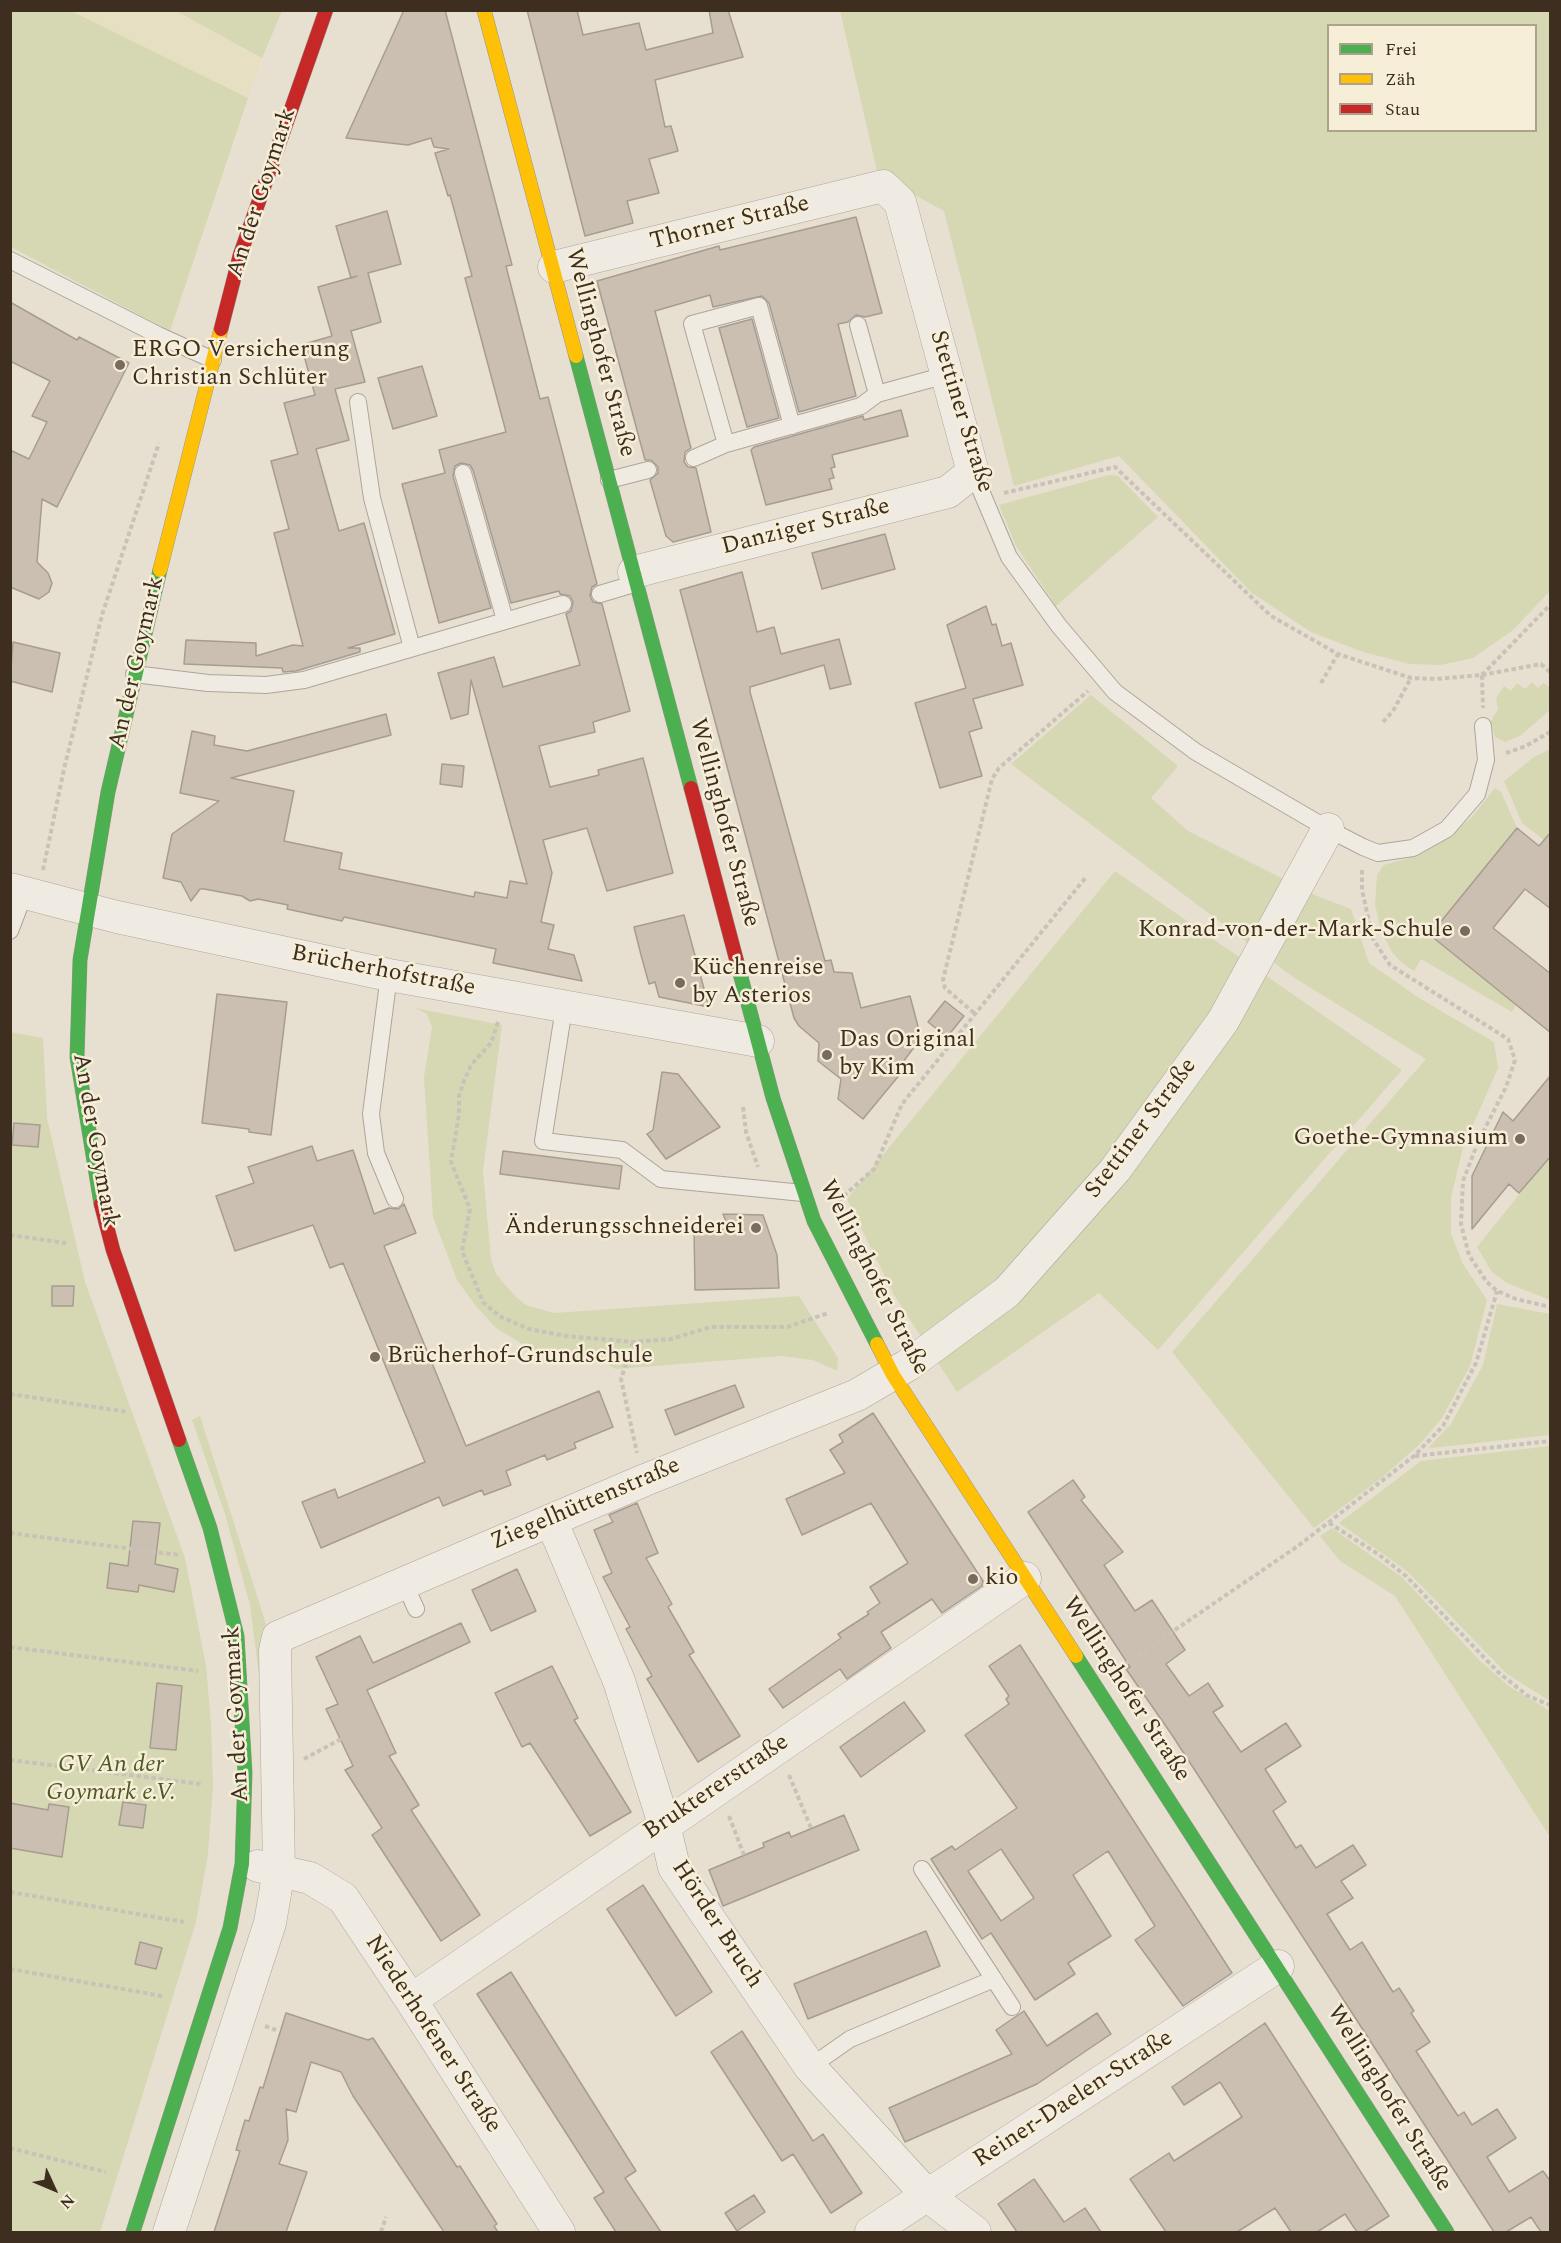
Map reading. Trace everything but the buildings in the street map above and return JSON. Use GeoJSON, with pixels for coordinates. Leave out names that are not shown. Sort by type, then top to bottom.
{"type":"FeatureCollection","features":[{"type":"Feature","properties":{"kind":"street","name":"An der Goymark"},"geometry":{"type":"LineString","coordinates":[[132,2232],[230,1928],[242,1864],[245,1773],[237,1636],[210,1528],[113,1250],[96,1185],[77,1057],[80,960],[108,792],[134,674],[240,255],[326,10]]}},
{"type":"Feature","properties":{"kind":"street","name":"Wellinghofer Straße"},"geometry":{"type":"LineString","coordinates":[[484,10],[758,1041],[802,1193],[814,1221],[893,1374],[1278,1966],[1447,2232]]}},
{"type":"Feature","properties":{"kind":"street","name":"Thorner Straße"},"geometry":{"type":"LineString","coordinates":[[554,267],[883,186],[900,202]]}},
{"type":"Feature","properties":{"kind":"street","name":"Stettiner Straße"},"geometry":{"type":"LineString","coordinates":[[900,202],[946,375],[979,485]]}},
{"type":"Feature","properties":{"kind":"street","name":"Danziger Straße"},"geometry":{"type":"LineString","coordinates":[[636,578],[979,485]]}},
{"type":"Feature","properties":{"kind":"street","name":"Stettiner Straße"},"geometry":{"type":"LineString","coordinates":[[893,1374],[1007,1292],[1115,1170],[1223,1021],[1328,829]]}},
{"type":"Feature","properties":{"kind":"street","name":"Brücherhofstraße"},"geometry":{"type":"LineString","coordinates":[[18,891],[87,909],[389,975],[758,1041]]}},
{"type":"Feature","properties":{"kind":"street","name":"Ziegelhüttenstraße"},"geometry":{"type":"LineString","coordinates":[[279,1870],[275,1650],[278,1637],[410,1595],[551,1520],[857,1395],[893,1374]]}},
{"type":"Feature","properties":{"kind":"street","name":"Hörder Bruch"},"geometry":{"type":"LineString","coordinates":[[551,1520],[620,1681],[664,1824],[674,1867],[810,2067],[928,2196],[975,2232]]}},
{"type":"Feature","properties":{"kind":"street","name":"Bruktererstraße"},"geometry":{"type":"LineString","coordinates":[[411,2000],[1025,1578]]}},
{"type":"Feature","properties":{"kind":"street","name":"Niederhofener Straße"},"geometry":{"type":"LineString","coordinates":[[242,1864],[310,1878],[343,1898],[559,2232]]}},
{"type":"Feature","properties":{"kind":"street"},"geometry":{"type":"LineString","coordinates":[[169,2232],[270,1923],[279,1870]]}},
{"type":"Feature","properties":{"kind":"street","name":"Reiner-Daelen-Straße"},"geometry":{"type":"LineString","coordinates":[[871,2232],[1278,1966]]}},
{"type":"Feature","properties":{"kind":"lane"},"geometry":{"type":"LineString","coordinates":[[10,260],[158,335],[213,360]]}},
{"type":"Feature","properties":{"kind":"lane"},"geometry":{"type":"LineString","coordinates":[[726,444],[692,324],[759,306],[792,426]]}},
{"type":"Feature","properties":{"kind":"lane"},"geometry":{"type":"LineString","coordinates":[[858,325],[877,394]]}},
{"type":"Feature","properties":{"kind":"lane"},"geometry":{"type":"LineString","coordinates":[[694,458],[726,444],[861,406],[877,394],[946,375]]}},
{"type":"Feature","properties":{"kind":"lane"},"geometry":{"type":"LineString","coordinates":[[358,402],[372,498],[412,648]]}},
{"type":"Feature","properties":{"kind":"lane"},"geometry":{"type":"LineString","coordinates":[[609,480],[648,470]]}},
{"type":"Feature","properties":{"kind":"lane"},"geometry":{"type":"LineString","coordinates":[[463,473],[505,620]]}},
{"type":"Feature","properties":{"kind":"lane","name":"Stettiner Straße"},"geometry":{"type":"LineString","coordinates":[[979,485],[1009,557],[1059,626],[1115,692],[1196,752],[1363,847],[1378,853],[1413,848],[1446,829],[1477,794],[1486,760],[1483,726]]}},
{"type":"Feature","properties":{"kind":"lane"},"geometry":{"type":"LineString","coordinates":[[600,594],[636,578]]}},
{"type":"Feature","properties":{"kind":"lane"},"geometry":{"type":"LineString","coordinates":[[134,674],[208,683],[266,685],[304,680],[563,604]]}},
{"type":"Feature","properties":{"kind":"lane"},"geometry":{"type":"LineString","coordinates":[[10,930],[18,891]]}},
{"type":"Feature","properties":{"kind":"lane"},"geometry":{"type":"LineString","coordinates":[[389,975],[370,1114],[376,1153],[395,1199]]}},
{"type":"Feature","properties":{"kind":"lane"},"geometry":{"type":"LineString","coordinates":[[564,1008],[543,1141],[622,1150],[661,1179],[802,1193]]}},
{"type":"Feature","properties":{"kind":"lane"},"geometry":{"type":"LineString","coordinates":[[922,1869],[1012,2007]]}},
{"type":"Feature","properties":{"kind":"lane"},"geometry":{"type":"LineString","coordinates":[[810,2067],[850,2039],[994,1979]]}},
{"type":"Feature","properties":{"kind":"path"},"geometry":{"type":"LineString","coordinates":[[45,864],[64,769],[102,615],[142,489],[163,434]]}},
{"type":"Feature","properties":{"kind":"path"},"geometry":{"type":"LineString","coordinates":[[979,485],[1115,467],[1271,616],[1338,654],[1411,678],[1435,680],[1482,675],[1541,664],[1551,672]]}},
{"type":"Feature","properties":{"kind":"path"},"geometry":{"type":"LineString","coordinates":[[1483,726],[1482,675],[1551,605]]}},
{"type":"Feature","properties":{"kind":"path"},"geometry":{"type":"LineString","coordinates":[[1321,683],[1338,654]]}},
{"type":"Feature","properties":{"kind":"path"},"geometry":{"type":"LineString","coordinates":[[1383,722],[1393,711],[1411,678]]}},
{"type":"Feature","properties":{"kind":"path"},"geometry":{"type":"LineString","coordinates":[[974,1012],[945,988],[943,980],[992,779],[999,768],[1104,679]]}},
{"type":"Feature","properties":{"kind":"path"},"geometry":{"type":"LineString","coordinates":[[1486,760],[1526,746],[1551,732]]}},
{"type":"Feature","properties":{"kind":"path"},"geometry":{"type":"LineString","coordinates":[[1363,847],[1362,890],[1372,939],[1390,965],[1508,1039],[1515,1060],[1506,1087],[1478,1142],[1463,1181],[1461,1224],[1469,1255],[1486,1281],[1497,1291],[1516,1299],[1551,1307]]}},
{"type":"Feature","properties":{"kind":"path"},"geometry":{"type":"LineString","coordinates":[[814,1221],[874,1169],[902,1104],[974,1012],[1087,876]]}},
{"type":"Feature","properties":{"kind":"path"},"geometry":{"type":"LineString","coordinates":[[503,996],[491,1043],[471,1065],[459,1096],[459,1114],[451,1162],[470,1209],[462,1251],[472,1281],[483,1302],[499,1316],[528,1329],[566,1336],[633,1342],[671,1339],[711,1328],[787,1327],[855,1303]]}},
{"type":"Feature","properties":{"kind":"path"},"geometry":{"type":"LineString","coordinates":[[741,1097],[746,1132],[762,1181],[771,1190]]}},
{"type":"Feature","properties":{"kind":"path"},"geometry":{"type":"LineString","coordinates":[[10,1235],[66,1243]]}},
{"type":"Feature","properties":{"kind":"path"},"geometry":{"type":"LineString","coordinates":[[1116,1670],[1329,1523],[1414,1456],[1443,1426],[1476,1364],[1497,1291]]}},
{"type":"Feature","properties":{"kind":"path"},"geometry":{"type":"LineString","coordinates":[[633,1342],[621,1378],[645,1480]]}},
{"type":"Feature","properties":{"kind":"path"},"geometry":{"type":"LineString","coordinates":[[10,1394],[128,1412]]}},
{"type":"Feature","properties":{"kind":"path"},"geometry":{"type":"LineString","coordinates":[[1414,1456],[1551,1441]]}},
{"type":"Feature","properties":{"kind":"path"},"geometry":{"type":"LineString","coordinates":[[1329,1523],[1378,1554],[1406,1576],[1498,1672],[1528,1695],[1551,1705]]}},
{"type":"Feature","properties":{"kind":"path"},"geometry":{"type":"LineString","coordinates":[[10,1533],[179,1555]]}},
{"type":"Feature","properties":{"kind":"path"},"geometry":{"type":"LineString","coordinates":[[10,1647],[198,1671]]}},
{"type":"Feature","properties":{"kind":"path"},"geometry":{"type":"LineString","coordinates":[[1111,1661],[1121,1678]]}},
{"type":"Feature","properties":{"kind":"path"},"geometry":{"type":"LineString","coordinates":[[295,1764],[341,1739]]}},
{"type":"Feature","properties":{"kind":"path"},"geometry":{"type":"LineString","coordinates":[[778,1746],[811,1828]]}},
{"type":"Feature","properties":{"kind":"path"},"geometry":{"type":"LineString","coordinates":[[10,1760],[201,1784]]}},
{"type":"Feature","properties":{"kind":"path"},"geometry":{"type":"LineString","coordinates":[[717,1788],[744,1855]]}},
{"type":"Feature","properties":{"kind":"path"},"geometry":{"type":"LineString","coordinates":[[10,1892],[184,1922]]}},
{"type":"Feature","properties":{"kind":"path"},"geometry":{"type":"LineString","coordinates":[[10,1969],[162,1996]]}},
{"type":"Feature","properties":{"kind":"path"},"geometry":{"type":"LineString","coordinates":[[10,2148],[106,2172]]}},
{"type":"Feature","properties":{"kind":"path"},"geometry":{"type":"LineString","coordinates":[[381,2232],[386,2217]]}},
{"type":"Feature","properties":{"kind":"shaded area"},"geometry":{"type":"Polygon","coordinates":[[[71,11],[176,11],[262,58],[248,98],[71,11]]]}},
{"type":"Feature","properties":{"kind":"green space"},"geometry":{"type":"Polygon","coordinates":[[[10,11],[71,11],[248,98],[170,331],[11,247],[10,11]]]}},
{"type":"Feature","properties":{"kind":"green space"},"geometry":{"type":"Polygon","coordinates":[[[176,11],[282,11],[262,58],[176,11]]]}},
{"type":"Feature","properties":{"kind":"green space"},"geometry":{"type":"Polygon","coordinates":[[[840,11],[1550,11],[1550,591],[1513,630],[1473,658],[1440,665],[1410,664],[1363,652],[1311,632],[1252,593],[1119,456],[1014,486],[944,211],[878,175],[840,11]]]}},
{"type":"Feature","properties":{"kind":"green space"},"geometry":{"type":"Polygon","coordinates":[[[1109,475],[1118,476],[1158,517],[1056,606],[1016,546],[999,505],[1109,475]]]}},
{"type":"Feature","properties":{"kind":"green space"},"geometry":{"type":"Polygon","coordinates":[[[1532,682],[1538,688],[1544,683],[1550,688],[1550,710],[1520,736],[1505,742],[1495,737],[1491,721],[1498,709],[1496,698],[1504,686],[1511,691],[1517,683],[1525,689],[1532,682]]]}},
{"type":"Feature","properties":{"kind":"green space"},"geometry":{"type":"Polygon","coordinates":[[[1091,695],[1178,766],[1151,798],[1188,831],[1317,896],[1351,909],[1369,963],[1419,998],[1494,1042],[1498,1068],[1463,1147],[1451,1198],[1451,1234],[1463,1264],[1487,1300],[1470,1366],[1442,1418],[1419,1445],[1380,1479],[1314,1528],[1172,1352],[1426,1059],[1293,977],[1011,764],[1091,695]]]}},
{"type":"Feature","properties":{"kind":"green space"},"geometry":{"type":"Polygon","coordinates":[[[1550,749],[1550,832],[1544,840],[1522,823],[1504,781],[1534,757],[1550,749]]]}},
{"type":"Feature","properties":{"kind":"green space"},"geometry":{"type":"Polygon","coordinates":[[[1495,788],[1501,792],[1517,828],[1430,935],[1516,1005],[1512,1012],[1421,959],[1414,971],[1402,963],[1392,952],[1381,931],[1375,904],[1377,875],[1384,865],[1416,856],[1446,839],[1472,817],[1495,788]]]}},
{"type":"Feature","properties":{"kind":"green space"},"geometry":{"type":"Polygon","coordinates":[[[1115,871],[1402,1070],[1158,1350],[1099,1293],[957,1392],[894,1295],[847,1199],[1115,871]]]}},
{"type":"Feature","properties":{"kind":"green space"},"geometry":{"type":"Polygon","coordinates":[[[415,1008],[502,1025],[483,1171],[491,1259],[496,1274],[515,1296],[526,1305],[554,1313],[799,1296],[838,1358],[837,1371],[813,1360],[782,1356],[616,1369],[604,1363],[579,1362],[546,1354],[527,1347],[496,1328],[457,1280],[433,1217],[424,1077],[432,1027],[427,1014],[415,1008]]]}},
{"type":"Feature","properties":{"kind":"green space","name":"GV An der Goymark e.V."},"geometry":{"type":"Polygon","coordinates":[[[10,1032],[43,1038],[47,1118],[85,1282],[185,1558],[206,1666],[211,1723],[213,1786],[208,1854],[196,1922],[100,2232],[11,2232],[10,1032]]]}},
{"type":"Feature","properties":{"kind":"green space"},"geometry":{"type":"Polygon","coordinates":[[[1550,1156],[1550,1300],[1507,1283],[1492,1272],[1477,1247],[1550,1156]]]}},
{"type":"Feature","properties":{"kind":"green space"},"geometry":{"type":"Polygon","coordinates":[[[1497,1304],[1550,1314],[1550,1435],[1429,1447],[1451,1424],[1483,1365],[1497,1304]]]}},
{"type":"Feature","properties":{"kind":"green space"},"geometry":{"type":"Polygon","coordinates":[[[200,1416],[266,1624],[260,1641],[261,1691],[250,1605],[225,1514],[192,1420],[200,1416]]]}},
{"type":"Feature","properties":{"kind":"green space"},"geometry":{"type":"Polygon","coordinates":[[[1550,1446],[1550,1701],[1507,1674],[1407,1571],[1339,1523],[1421,1461],[1550,1446]]]}},
{"type":"Feature","properties":{"kind":"green space"},"geometry":{"type":"Polygon","coordinates":[[[1332,1528],[1403,1578],[1480,1661],[1510,1687],[1550,1711],[1550,1837],[1395,1596],[1340,1561],[1320,1536],[1332,1528]]]}},
{"type":"Feature","properties":{"kind":"traffic: fast"},"geometry":{"type":"LineString","coordinates":[[576,356],[691,788]]}},
{"type":"Feature","properties":{"kind":"traffic: fast"},"geometry":{"type":"LineString","coordinates":[[101,1204],[77,1057],[80,960],[108,792],[160,570]]}},
{"type":"Feature","properties":{"kind":"traffic: fast"},"geometry":{"type":"LineString","coordinates":[[737,962],[773,1098],[814,1221],[877,1344]]}},
{"type":"Feature","properties":{"kind":"traffic: fast"},"geometry":{"type":"LineString","coordinates":[[133,2232],[230,1928],[242,1864],[245,1773],[237,1636],[210,1528],[179,1440]]}},
{"type":"Feature","properties":{"kind":"traffic: fast"},"geometry":{"type":"LineString","coordinates":[[1076,1656],[1447,2232]]}},
{"type":"Feature","properties":{"kind":"traffic: slow"},"geometry":{"type":"LineString","coordinates":[[484,10],[576,356]]}},
{"type":"Feature","properties":{"kind":"traffic: slow"},"geometry":{"type":"LineString","coordinates":[[160,570],[221,329]]}},
{"type":"Feature","properties":{"kind":"traffic: slow"},"geometry":{"type":"LineString","coordinates":[[877,1344],[893,1375],[1076,1656]]}},
{"type":"Feature","properties":{"kind":"traffic: jam"},"geometry":{"type":"LineString","coordinates":[[221,329],[240,255],[326,10]]}},
{"type":"Feature","properties":{"kind":"traffic: jam"},"geometry":{"type":"LineString","coordinates":[[691,788],[737,962]]}},
{"type":"Feature","properties":{"kind":"traffic: jam"},"geometry":{"type":"LineString","coordinates":[[101,1204],[113,1250],[179,1440]]}},
{"type":"Feature","properties":{"kind":"place","name":"ERGO Versicherung Christian Schlüter"},"geometry":{"type":"Point","coordinates":[120,365]}},
{"type":"Feature","properties":{"kind":"place","name":"Konrad-von-der-Mark-Schule"},"geometry":{"type":"Point","coordinates":[1465,931]}},
{"type":"Feature","properties":{"kind":"place","name":"Küchenreise by Asterios"},"geometry":{"type":"Point","coordinates":[680,983]}},
{"type":"Feature","properties":{"kind":"place","name":"Das Original by Kim"},"geometry":{"type":"Point","coordinates":[827,1055]}},
{"type":"Feature","properties":{"kind":"place","name":"Goethe-Gymnasium"},"geometry":{"type":"Point","coordinates":[1520,1139]}},
{"type":"Feature","properties":{"kind":"place","name":"Änderungsschneiderei"},"geometry":{"type":"Point","coordinates":[756,1228]}},
{"type":"Feature","properties":{"kind":"place","name":"Brücherhof-Grundschule"},"geometry":{"type":"Point","coordinates":[375,1357]}},
{"type":"Feature","properties":{"kind":"place","name":"kio"},"geometry":{"type":"Point","coordinates":[973,1579]}}]}
